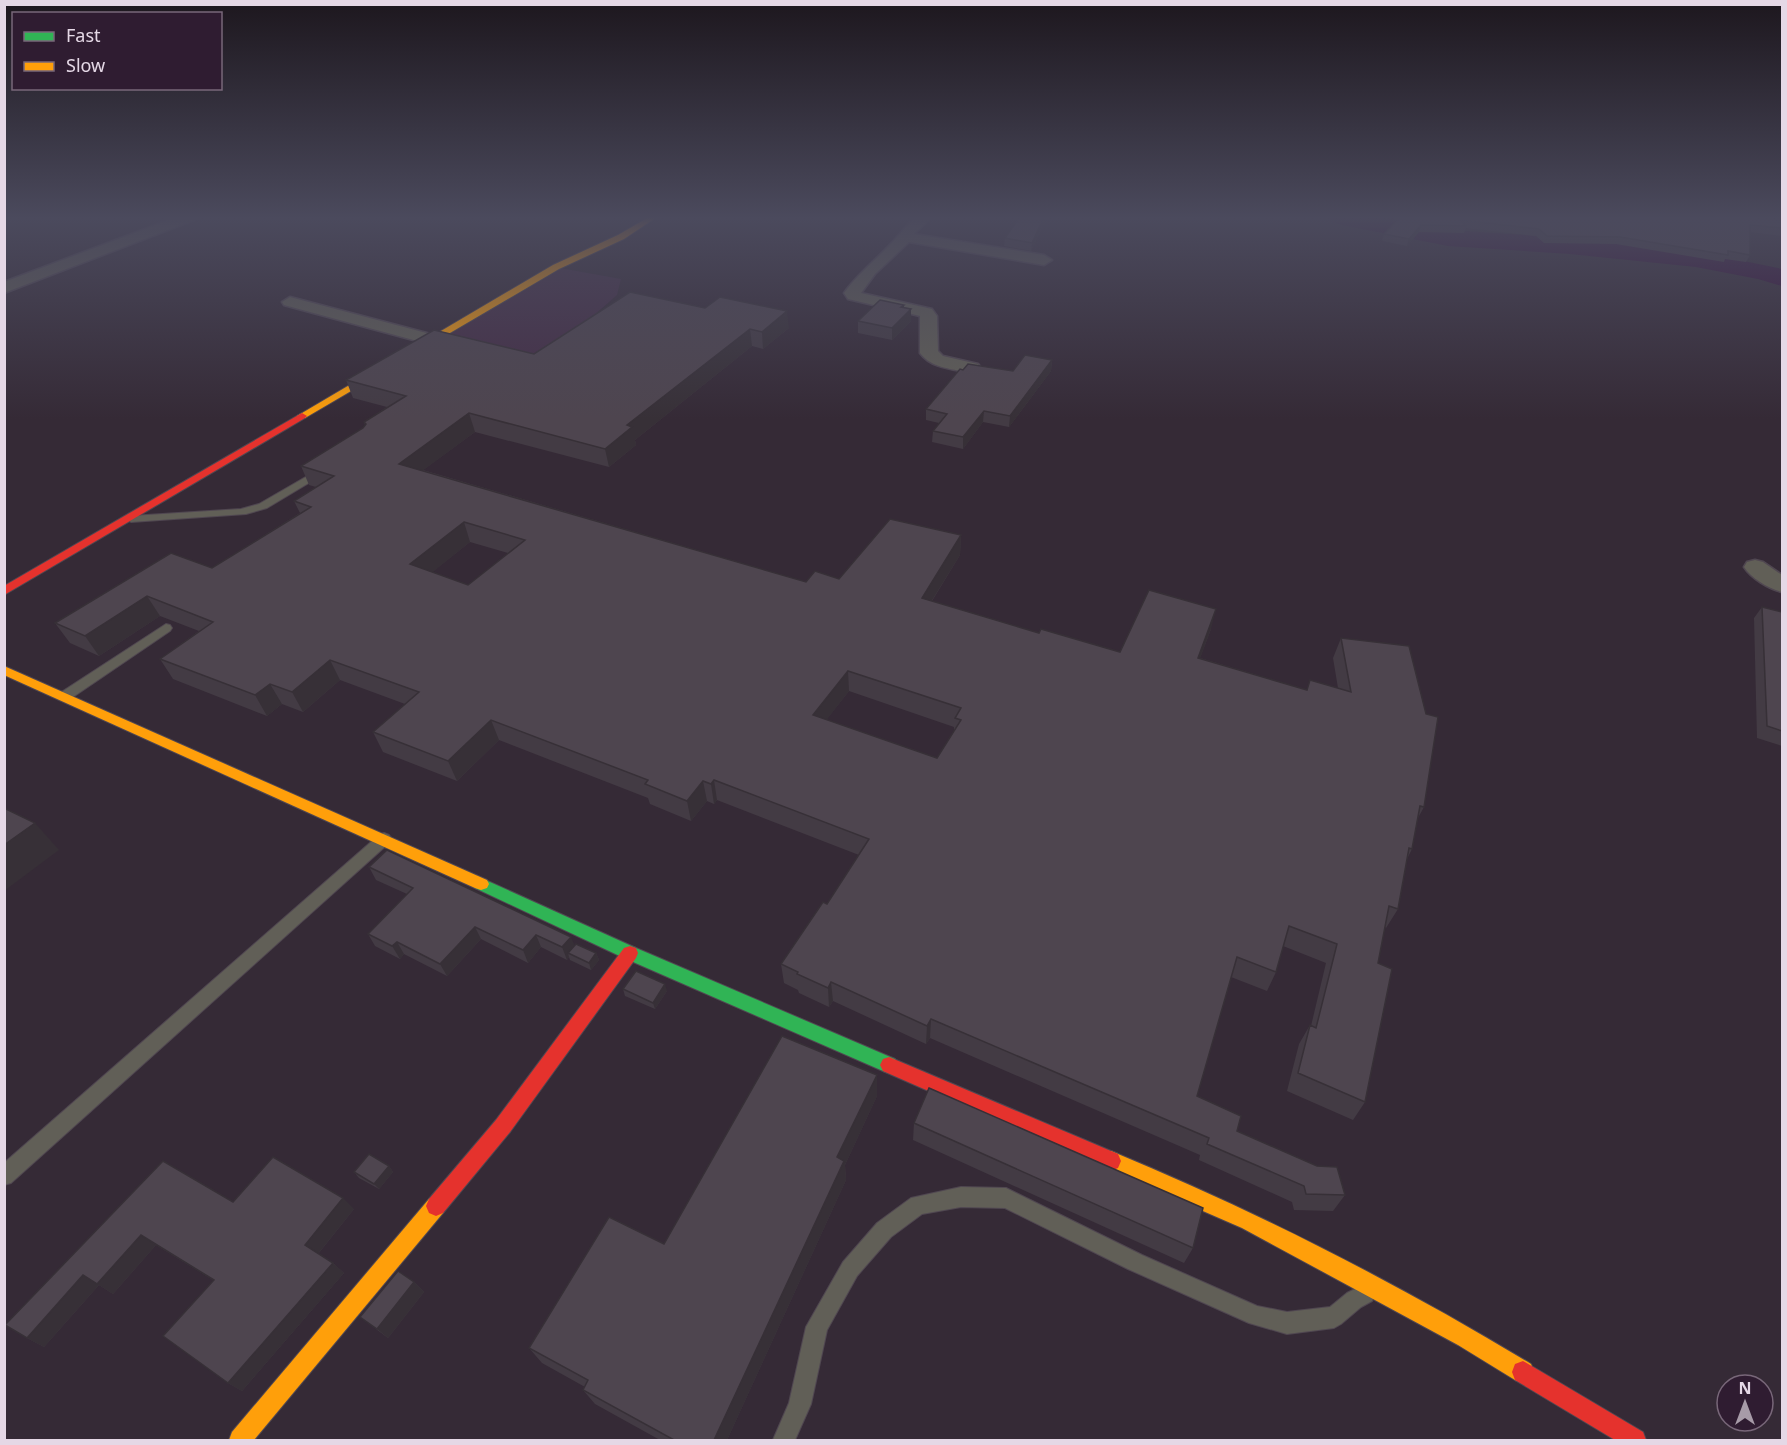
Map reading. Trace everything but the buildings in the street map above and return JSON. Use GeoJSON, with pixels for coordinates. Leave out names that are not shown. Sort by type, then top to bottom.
{"type":"FeatureCollection","features":[{"type":"Feature","properties":{"kind":"street"},"geometry":{"type":"LineString","coordinates":[[4,591],[526,284]]}},
{"type":"Feature","properties":{"kind":"street"},"geometry":{"type":"LineString","coordinates":[[859,284],[852,293],[854,296],[926,312],[930,319],[929,353],[937,360],[972,368]]}},
{"type":"Feature","properties":{"kind":"street"},"geometry":{"type":"LineString","coordinates":[[290,302],[432,340]]}},
{"type":"Feature","properties":{"kind":"street"},"geometry":{"type":"LineString","coordinates":[[1755,567],[1782,585]]}},
{"type":"Feature","properties":{"kind":"street"},"geometry":{"type":"LineString","coordinates":[[4,670],[384,839],[630,953],[1249,1221],[1466,1337],[1635,1440]]}},
{"type":"Feature","properties":{"kind":"street"},"geometry":{"type":"LineString","coordinates":[[240,1440],[503,1126],[630,953]]}},
{"type":"Feature","properties":{"kind":"lane"},"geometry":{"type":"LineString","coordinates":[[129,519],[242,512],[263,506],[329,466]]}},
{"type":"Feature","properties":{"kind":"lane"},"geometry":{"type":"LineString","coordinates":[[64,696],[166,628]]}},
{"type":"Feature","properties":{"kind":"lane"},"geometry":{"type":"LineString","coordinates":[[4,1176],[384,839]]}},
{"type":"Feature","properties":{"kind":"lane"},"geometry":{"type":"LineString","coordinates":[[784,1440],[800,1404],[817,1327],[850,1269],[884,1230],[918,1205],[961,1197],[1006,1198],[1135,1262],[1245,1311],[1287,1323],[1334,1317],[1354,1300],[1378,1288]]}},
{"type":"Feature","properties":{"kind":"shaded area"},"geometry":{"type":"Polygon","coordinates":[[[533,284],[620,284],[617,295],[542,361],[447,336],[533,284]]]}},
{"type":"Feature","properties":{"kind":"traffic: fast"},"geometry":{"type":"LineString","coordinates":[[481,884],[630,953],[889,1065]]}},
{"type":"Feature","properties":{"kind":"traffic: slow"},"geometry":{"type":"LineString","coordinates":[[302,416],[526,284]]}},
{"type":"Feature","properties":{"kind":"traffic: slow"},"geometry":{"type":"LineString","coordinates":[[4,670],[481,884]]}},
{"type":"Feature","properties":{"kind":"traffic: slow"},"geometry":{"type":"LineString","coordinates":[[1111,1161],[1249,1221],[1466,1337],[1523,1372]]}},
{"type":"Feature","properties":{"kind":"traffic: slow"},"geometry":{"type":"LineString","coordinates":[[240,1440],[436,1206]]}},
{"type":"Feature","properties":{"kind":"traffic: jam"},"geometry":{"type":"LineString","coordinates":[[4,591],[302,416]]}},
{"type":"Feature","properties":{"kind":"traffic: jam"},"geometry":{"type":"LineString","coordinates":[[436,1206],[503,1126],[630,953]]}},
{"type":"Feature","properties":{"kind":"traffic: jam"},"geometry":{"type":"LineString","coordinates":[[889,1065],[1111,1161]]}},
{"type":"Feature","properties":{"kind":"traffic: jam"},"geometry":{"type":"LineString","coordinates":[[1523,1372],[1635,1440]]}}]}
